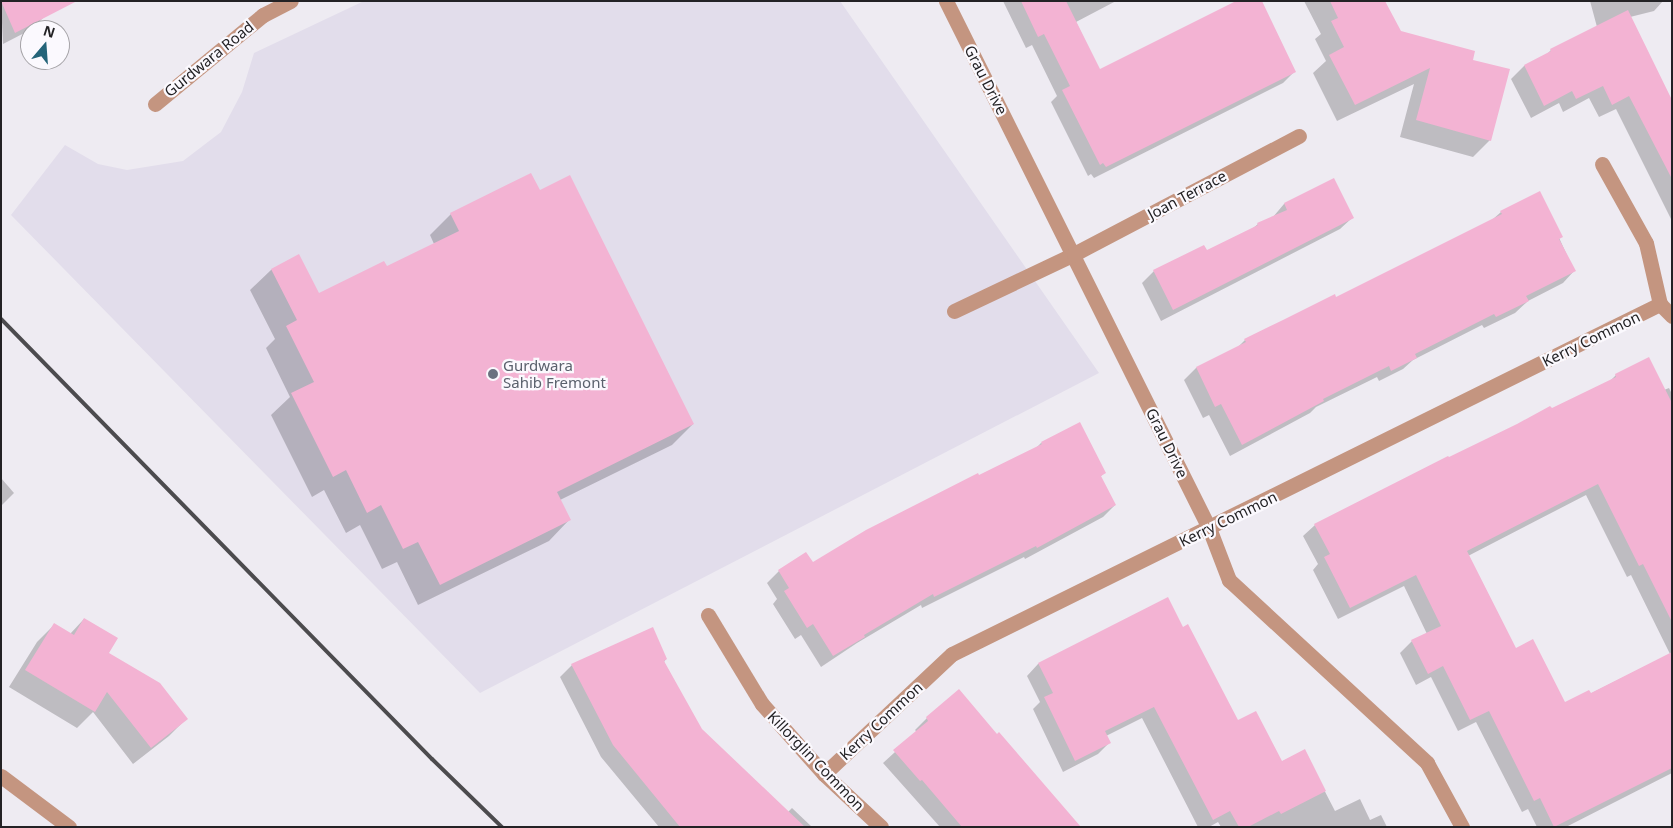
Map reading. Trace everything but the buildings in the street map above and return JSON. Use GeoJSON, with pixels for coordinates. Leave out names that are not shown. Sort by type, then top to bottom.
{"type":"FeatureCollection","features":[{"type":"Feature","properties":{"kind":"street","name":"Gurdwara Road"},"geometry":{"type":"LineString","coordinates":[[155,104],[263,15],[291,1]]}},
{"type":"Feature","properties":{"kind":"street","name":"Grau Drive"},"geometry":{"type":"LineString","coordinates":[[946,1],[1074,254],[1209,528],[1229,580],[1428,763],[1462,827]]}},
{"type":"Feature","properties":{"kind":"street","name":"Joan Terrace"},"geometry":{"type":"LineString","coordinates":[[954,311],[1074,254],[1300,136]]}},
{"type":"Feature","properties":{"kind":"street"},"geometry":{"type":"LineString","coordinates":[[1602,164],[1646,243],[1660,304],[1672,316]]}},
{"type":"Feature","properties":{"kind":"street","name":"Kerry Common"},"geometry":{"type":"LineString","coordinates":[[824,774],[952,654],[1660,304]]}},
{"type":"Feature","properties":{"kind":"street","name":"Killorglin Common"},"geometry":{"type":"LineString","coordinates":[[708,615],[762,704],[824,774],[881,827]]}},
{"type":"Feature","properties":{"kind":"street"},"geometry":{"type":"LineString","coordinates":[[1,776],[69,827]]}},
{"type":"Feature","properties":{"kind":"shaded area"},"geometry":{"type":"Polygon","coordinates":[[[364,1],[840,1],[1099,373],[480,693],[11,215],[65,145],[98,164],[127,170],[183,161],[221,132],[242,92],[254,53],[364,1]]]}},
{"type":"Feature","properties":{"kind":"railway"},"geometry":{"type":"LineString","coordinates":[[1,319],[432,759],[502,827]]}},
{"type":"Feature","properties":{"kind":"place","name":"Gurdwara Sahib Fremont"},"geometry":{"type":"Point","coordinates":[493,374]}}]}
